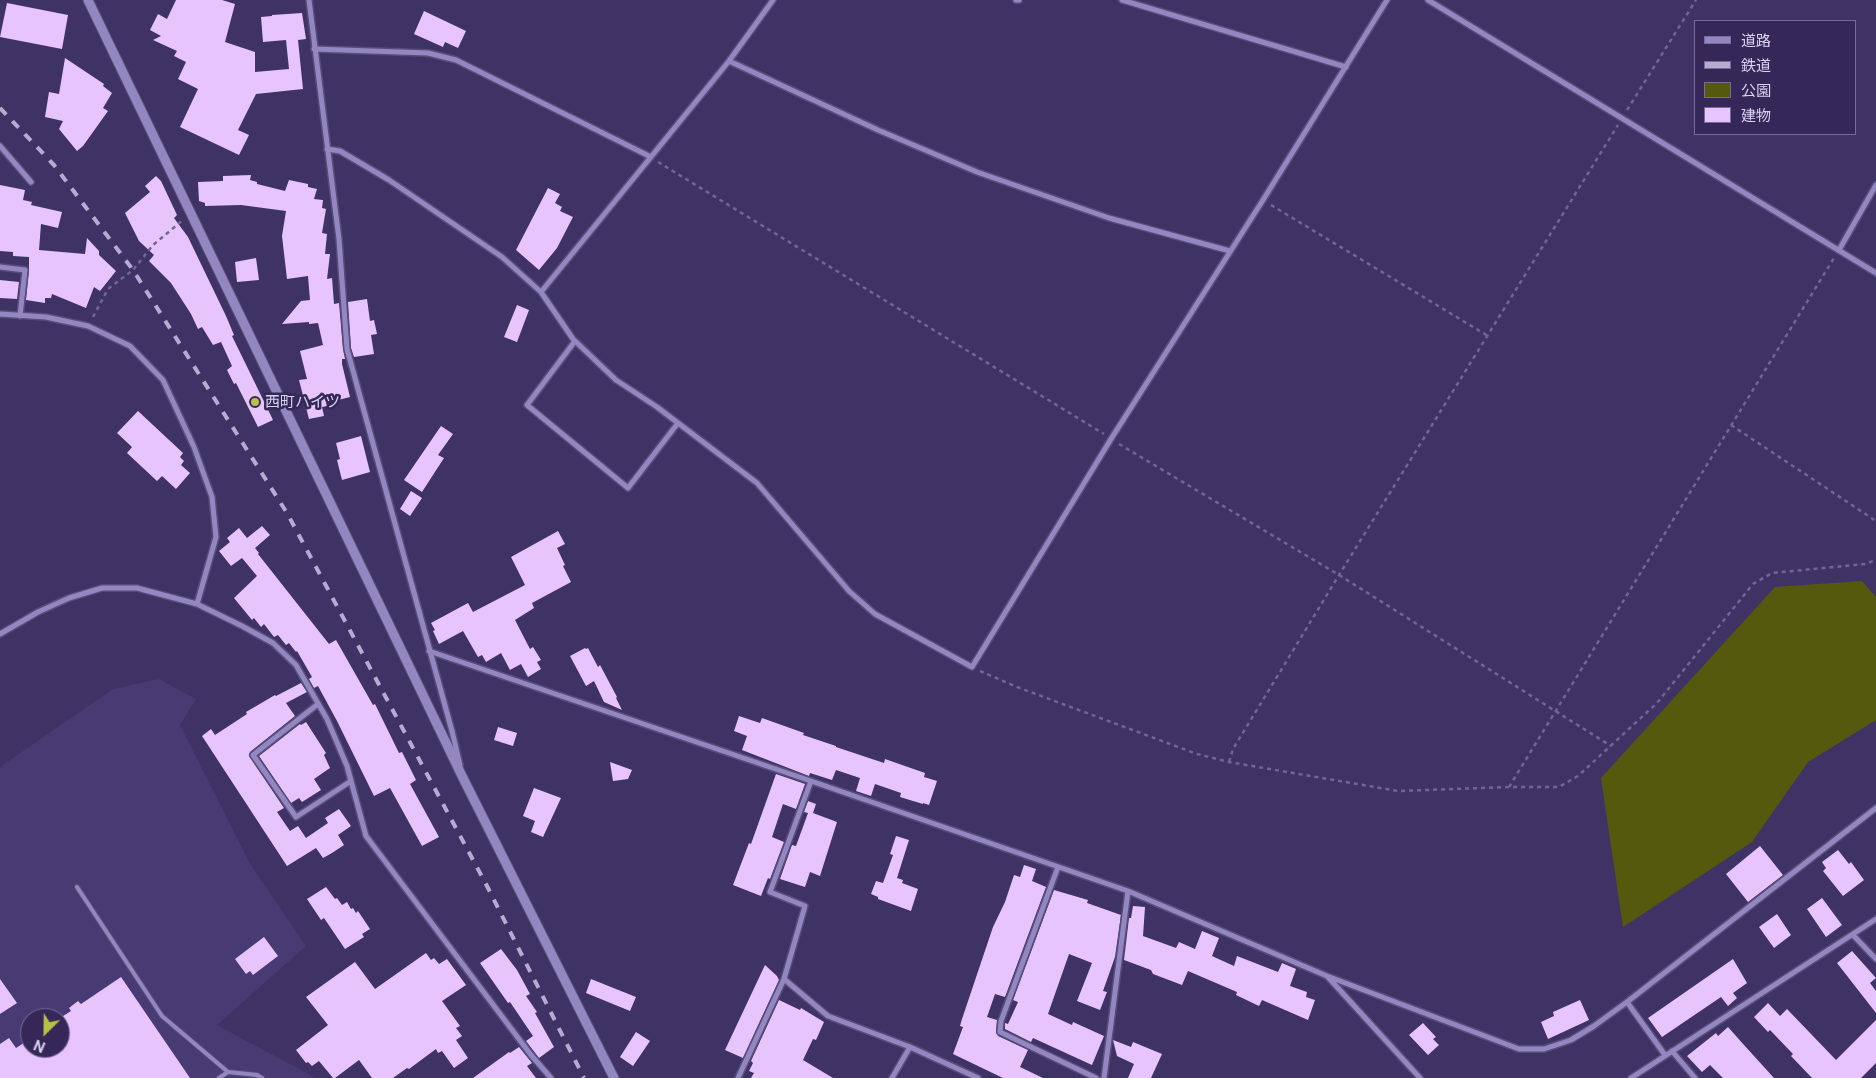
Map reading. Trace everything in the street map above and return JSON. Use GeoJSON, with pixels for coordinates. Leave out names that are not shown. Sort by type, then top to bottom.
{"type":"FeatureCollection","features":[{"type":"Feature","properties":{"kind":"street"},"geometry":{"type":"LineString","coordinates":[[88,0],[462,776],[614,1078]]}},
{"type":"Feature","properties":{"kind":"street"},"geometry":{"type":"LineString","coordinates":[[309,0],[338,239],[347,349],[452,731],[462,776]]}},
{"type":"Feature","properties":{"kind":"street"},"geometry":{"type":"LineString","coordinates":[[541,292],[729,61],[773,0]]}},
{"type":"Feature","properties":{"kind":"street"},"geometry":{"type":"LineString","coordinates":[[1122,0],[1346,66]]}},
{"type":"Feature","properties":{"kind":"street"},"geometry":{"type":"LineString","coordinates":[[327,149],[340,151],[389,180],[502,257],[541,292],[576,340],[616,380],[657,406],[757,483],[848,591],[875,614],[972,667],[1111,438],[1263,200],[1387,0]]}},
{"type":"Feature","properties":{"kind":"street"},"geometry":{"type":"LineString","coordinates":[[1428,0],[1876,273]]}},
{"type":"Feature","properties":{"kind":"street"},"geometry":{"type":"LineString","coordinates":[[314,49],[428,53],[456,60],[651,158]]}},
{"type":"Feature","properties":{"kind":"street"},"geometry":{"type":"LineString","coordinates":[[729,61],[878,130],[977,172],[1109,218],[1230,251]]}},
{"type":"Feature","properties":{"kind":"street"},"geometry":{"type":"LineString","coordinates":[[0,146],[31,182]]}},
{"type":"Feature","properties":{"kind":"street"},"geometry":{"type":"LineString","coordinates":[[1839,250],[1876,185]]}},
{"type":"Feature","properties":{"kind":"street"},"geometry":{"type":"LineString","coordinates":[[0,266],[24,270],[20,316]]}},
{"type":"Feature","properties":{"kind":"street"},"geometry":{"type":"LineString","coordinates":[[0,314],[46,317],[88,326],[130,346],[163,380],[194,447],[212,497],[216,537],[197,604]]}},
{"type":"Feature","properties":{"kind":"street"},"geometry":{"type":"LineString","coordinates":[[576,340],[527,405],[628,488],[678,423]]}},
{"type":"Feature","properties":{"kind":"street"},"geometry":{"type":"LineString","coordinates":[[0,634],[38,612],[69,598],[102,588],[136,588],[197,604],[273,644],[296,665],[318,704],[344,758],[366,836],[531,1055],[551,1078]]}},
{"type":"Feature","properties":{"kind":"street"},"geometry":{"type":"LineString","coordinates":[[429,651],[811,781],[1128,892],[1327,976],[1519,1049],[1544,1049],[1571,1040],[1594,1026],[1876,808]]}},
{"type":"Feature","properties":{"kind":"street"},"geometry":{"type":"LineString","coordinates":[[318,704],[253,755],[296,816],[351,781]]}},
{"type":"Feature","properties":{"kind":"street"},"geometry":{"type":"LineString","coordinates":[[738,1078],[784,979],[805,906],[770,892],[811,781]]}},
{"type":"Feature","properties":{"kind":"street"},"geometry":{"type":"LineString","coordinates":[[1058,867],[1001,1022],[1000,1032],[1096,1078]]}},
{"type":"Feature","properties":{"kind":"street"},"geometry":{"type":"LineString","coordinates":[[1104,1078],[1128,892]]}},
{"type":"Feature","properties":{"kind":"street"},"geometry":{"type":"LineString","coordinates":[[1631,1078],[1876,919]]}},
{"type":"Feature","properties":{"kind":"street"},"geometry":{"type":"LineString","coordinates":[[1853,935],[1876,959]]}},
{"type":"Feature","properties":{"kind":"street"},"geometry":{"type":"LineString","coordinates":[[1327,976],[1420,1078]]}},
{"type":"Feature","properties":{"kind":"street"},"geometry":{"type":"LineString","coordinates":[[784,979],[828,1016],[910,1047],[978,1078]]}},
{"type":"Feature","properties":{"kind":"street"},"geometry":{"type":"LineString","coordinates":[[1627,1002],[1665,1055]]}},
{"type":"Feature","properties":{"kind":"street"},"geometry":{"type":"LineString","coordinates":[[892,1078],[910,1047]]}},
{"type":"Feature","properties":{"kind":"street"},"geometry":{"type":"LineString","coordinates":[[1672,1051],[1695,1078]]}},
{"type":"Feature","properties":{"kind":"lane"},"geometry":{"type":"LineString","coordinates":[[78,887],[162,1016],[228,1072],[257,1075],[262,1078]]}},
{"type":"Feature","properties":{"kind":"lane"},"geometry":{"type":"LineString","coordinates":[[219,1078],[228,1072]]}},
{"type":"Feature","properties":{"kind":"path"},"geometry":{"type":"LineString","coordinates":[[1229,762],[1233,749],[1339,575],[1696,0]]}},
{"type":"Feature","properties":{"kind":"path"},"geometry":{"type":"LineString","coordinates":[[651,158],[1339,575],[1611,746]]}},
{"type":"Feature","properties":{"kind":"path"},"geometry":{"type":"LineString","coordinates":[[1263,200],[1488,336]]}},
{"type":"Feature","properties":{"kind":"path"},"geometry":{"type":"LineString","coordinates":[[88,326],[108,289],[133,270],[153,245],[190,215]]}},
{"type":"Feature","properties":{"kind":"path"},"geometry":{"type":"LineString","coordinates":[[1509,787],[1839,250]]}},
{"type":"Feature","properties":{"kind":"path"},"geometry":{"type":"LineString","coordinates":[[1731,425],[1876,520]]}},
{"type":"Feature","properties":{"kind":"path"},"geometry":{"type":"LineString","coordinates":[[972,667],[1017,687],[1197,754],[1229,762],[1398,791],[1509,787],[1559,788],[1578,776],[1657,703],[1753,584],[1772,573],[1866,564],[1876,560]]}},
{"type":"Feature","properties":{"kind":"shaded area"},"geometry":{"type":"Polygon","coordinates":[[[159,679],[196,699],[180,725],[250,864],[306,946],[217,1025],[316,1078],[0,1078],[0,767],[113,689],[159,679]]]}},
{"type":"Feature","properties":{"kind":"green space"},"geometry":{"type":"Polygon","coordinates":[[[1862,581],[1876,597],[1876,720],[1808,762],[1752,842],[1623,927],[1601,778],[1775,587],[1862,581]]]}},
{"type":"Feature","properties":{"kind":"building"},"geometry":{"type":"Polygon","coordinates":[[[176,0],[222,0],[235,4],[225,42],[255,52],[255,72],[289,69],[286,40],[263,42],[261,17],[302,13],[306,39],[298,40],[303,89],[256,94],[238,130],[249,135],[239,155],[180,127],[198,89],[178,79],[186,62],[174,56],[177,51],[153,40],[161,36],[150,30],[158,14],[167,19],[176,0]]]}},
{"type":"Feature","properties":{"kind":"building"},"geometry":{"type":"Polygon","coordinates":[[[7,3],[68,15],[62,49],[0,37],[7,3]]]}},
{"type":"Feature","properties":{"kind":"building"},"geometry":{"type":"Polygon","coordinates":[[[424,11],[466,31],[458,48],[445,42],[443,47],[414,34],[424,11]]]}},
{"type":"Feature","properties":{"kind":"building"},"geometry":{"type":"Polygon","coordinates":[[[65,58],[104,84],[103,86],[112,93],[103,108],[108,111],[83,146],[77,151],[59,129],[63,121],[45,117],[49,92],[59,94],[65,58]]]}},
{"type":"Feature","properties":{"kind":"building"},"geometry":{"type":"Polygon","coordinates":[[[251,175],[250,180],[257,182],[257,184],[285,191],[289,180],[308,184],[308,187],[317,189],[314,199],[323,200],[322,208],[326,209],[322,233],[327,234],[325,254],[330,254],[327,279],[332,278],[334,304],[339,303],[345,359],[342,359],[342,364],[350,397],[326,403],[327,406],[322,407],[324,416],[309,419],[299,380],[307,379],[300,351],[323,345],[318,323],[282,324],[301,301],[310,300],[308,276],[287,279],[282,236],[286,211],[241,205],[205,206],[205,203],[199,201],[198,182],[223,181],[223,176],[251,175]]]}},
{"type":"Feature","properties":{"kind":"building"},"geometry":{"type":"Polygon","coordinates":[[[156,176],[161,181],[177,215],[174,218],[188,237],[226,316],[234,335],[232,336],[273,420],[258,427],[236,383],[234,384],[227,370],[232,366],[221,342],[213,345],[202,327],[198,329],[191,314],[171,283],[149,261],[154,255],[139,241],[125,213],[150,192],[145,186],[156,176]]]}},
{"type":"Feature","properties":{"kind":"building"},"geometry":{"type":"Polygon","coordinates":[[[0,185],[25,190],[23,200],[32,202],[31,205],[62,212],[58,228],[41,224],[39,250],[85,254],[87,238],[99,251],[99,255],[116,271],[100,291],[94,287],[86,308],[52,294],[51,298],[45,298],[45,303],[26,300],[29,257],[13,256],[13,252],[0,251],[0,185]]]}},
{"type":"Feature","properties":{"kind":"building"},"geometry":{"type":"Polygon","coordinates":[[[548,188],[560,194],[555,203],[562,207],[560,211],[573,217],[557,248],[539,270],[516,250],[548,188]]]}},
{"type":"Feature","properties":{"kind":"building"},"geometry":{"type":"Polygon","coordinates":[[[256,258],[259,280],[237,282],[235,262],[256,258]]]}},
{"type":"Feature","properties":{"kind":"building"},"geometry":{"type":"Polygon","coordinates":[[[0,280],[19,282],[17,299],[0,298],[0,280]]]}},
{"type":"Feature","properties":{"kind":"building"},"geometry":{"type":"Polygon","coordinates":[[[367,299],[370,321],[374,320],[377,334],[371,335],[374,354],[354,357],[351,348],[348,302],[367,299]]]}},
{"type":"Feature","properties":{"kind":"building"},"geometry":{"type":"Polygon","coordinates":[[[517,305],[529,310],[517,342],[504,337],[517,305]]]}},
{"type":"Feature","properties":{"kind":"building"},"geometry":{"type":"Polygon","coordinates":[[[138,411],[183,453],[180,457],[184,461],[181,465],[190,473],[176,489],[162,476],[157,481],[127,453],[132,447],[117,433],[138,411]]]}},
{"type":"Feature","properties":{"kind":"building"},"geometry":{"type":"Polygon","coordinates":[[[441,426],[453,434],[438,455],[444,458],[422,492],[404,480],[441,426]]]}},
{"type":"Feature","properties":{"kind":"building"},"geometry":{"type":"Polygon","coordinates":[[[361,436],[370,472],[342,480],[337,460],[340,459],[336,443],[361,436]]]}},
{"type":"Feature","properties":{"kind":"building"},"geometry":{"type":"Polygon","coordinates":[[[411,491],[422,498],[410,516],[400,509],[411,491]]]}},
{"type":"Feature","properties":{"kind":"building"},"geometry":{"type":"Polygon","coordinates":[[[262,526],[270,535],[255,548],[258,554],[329,644],[336,640],[373,705],[375,704],[399,753],[402,752],[416,780],[410,784],[439,837],[422,846],[390,788],[374,796],[318,686],[314,688],[309,679],[312,677],[297,651],[289,643],[286,645],[278,635],[274,637],[264,624],[261,627],[254,618],[252,620],[234,598],[257,576],[242,558],[231,566],[219,551],[230,542],[227,538],[239,528],[247,538],[262,526]]]}},
{"type":"Feature","properties":{"kind":"building"},"geometry":{"type":"Polygon","coordinates":[[[558,531],[565,544],[557,548],[571,582],[532,603],[534,608],[515,620],[530,649],[533,647],[541,660],[537,662],[541,669],[528,677],[521,664],[510,670],[501,653],[486,662],[482,655],[478,657],[463,631],[439,644],[431,623],[468,603],[473,612],[525,585],[511,557],[558,531]]]}},
{"type":"Feature","properties":{"kind":"building"},"geometry":{"type":"Polygon","coordinates":[[[588,648],[598,667],[600,665],[622,710],[604,702],[594,681],[586,686],[570,656],[588,648]]]}},
{"type":"Feature","properties":{"kind":"building"},"geometry":{"type":"Polygon","coordinates":[[[301,683],[307,692],[286,703],[295,716],[250,752],[249,756],[284,808],[277,812],[290,831],[298,826],[306,838],[328,823],[325,818],[339,809],[351,826],[338,835],[344,845],[332,853],[323,858],[316,848],[287,866],[202,736],[211,729],[215,735],[247,714],[246,712],[275,695],[301,683]]]}},
{"type":"Feature","properties":{"kind":"building"},"geometry":{"type":"Polygon","coordinates":[[[739,716],[760,723],[762,718],[836,747],[884,763],[885,759],[925,773],[924,777],[937,781],[929,805],[900,797],[901,793],[875,784],[871,796],[856,791],[860,778],[836,770],[832,780],[810,773],[809,776],[742,750],[747,736],[734,731],[739,716]]]}},
{"type":"Feature","properties":{"kind":"building"},"geometry":{"type":"Polygon","coordinates":[[[306,722],[326,753],[324,755],[330,768],[314,779],[321,790],[302,802],[299,798],[291,803],[259,756],[300,724],[306,722]]]}},
{"type":"Feature","properties":{"kind":"building"},"geometry":{"type":"Polygon","coordinates":[[[498,727],[517,733],[513,746],[494,740],[498,727]]]}},
{"type":"Feature","properties":{"kind":"building"},"geometry":{"type":"Polygon","coordinates":[[[610,762],[632,770],[628,779],[613,781],[610,762]]]}},
{"type":"Feature","properties":{"kind":"building"},"geometry":{"type":"Polygon","coordinates":[[[776,774],[805,784],[796,809],[783,804],[772,837],[784,842],[770,879],[768,878],[761,896],[733,885],[749,843],[751,844],[776,774]]]}},
{"type":"Feature","properties":{"kind":"building"},"geometry":{"type":"Polygon","coordinates":[[[534,788],[561,798],[543,837],[531,832],[535,821],[523,816],[534,788]]]}},
{"type":"Feature","properties":{"kind":"building"},"geometry":{"type":"Polygon","coordinates":[[[808,801],[816,804],[813,813],[837,822],[820,876],[810,872],[805,887],[780,879],[792,845],[796,846],[808,813],[804,812],[808,801]]]}},
{"type":"Feature","properties":{"kind":"building"},"geometry":{"type":"Polygon","coordinates":[[[896,836],[909,840],[897,878],[903,880],[902,883],[918,889],[911,911],[878,899],[878,897],[871,894],[876,881],[883,883],[893,855],[890,854],[896,836]]]}},
{"type":"Feature","properties":{"kind":"building"},"geometry":{"type":"Polygon","coordinates":[[[1760,846],[1783,875],[1748,902],[1726,874],[1760,846]]]}},
{"type":"Feature","properties":{"kind":"building"},"geometry":{"type":"Polygon","coordinates":[[[1838,850],[1849,864],[1851,862],[1864,880],[1843,896],[1823,871],[1826,868],[1822,862],[1838,850]]]}},
{"type":"Feature","properties":{"kind":"building"},"geometry":{"type":"Polygon","coordinates":[[[1024,865],[1036,869],[1032,881],[1046,887],[1005,997],[995,994],[987,1017],[997,1020],[996,1032],[998,1036],[1028,1050],[1020,1067],[1043,1078],[1003,1078],[953,1054],[963,1027],[960,1026],[962,1019],[993,927],[1005,902],[1014,875],[1020,877],[1024,865]]]}},
{"type":"Feature","properties":{"kind":"building"},"geometry":{"type":"Polygon","coordinates":[[[326,887],[342,905],[347,902],[351,909],[353,908],[356,913],[358,911],[370,929],[362,934],[364,937],[345,949],[324,918],[321,920],[307,899],[326,887]]]}},
{"type":"Feature","properties":{"kind":"building"},"geometry":{"type":"Polygon","coordinates":[[[1054,890],[1088,900],[1087,903],[1121,915],[1115,957],[1103,991],[1107,992],[1100,1010],[1077,1001],[1092,963],[1069,954],[1048,1014],[1072,1025],[1073,1022],[1104,1036],[1092,1065],[1033,1038],[1031,1042],[1005,1029],[1005,1023],[1008,1024],[1018,1002],[1013,1000],[1054,890]]]}},
{"type":"Feature","properties":{"kind":"building"},"geometry":{"type":"Polygon","coordinates":[[[1822,898],[1842,925],[1826,937],[1807,909],[1822,898]]]}},
{"type":"Feature","properties":{"kind":"building"},"geometry":{"type":"Polygon","coordinates":[[[1133,906],[1145,907],[1143,936],[1176,948],[1179,942],[1195,949],[1202,931],[1219,938],[1212,956],[1234,966],[1237,956],[1278,972],[1282,963],[1296,969],[1290,986],[1307,992],[1306,997],[1315,1000],[1308,1020],[1262,1000],[1259,1006],[1236,995],[1237,992],[1188,971],[1182,985],[1153,974],[1151,970],[1124,960],[1129,918],[1131,918],[1133,906]]]}},
{"type":"Feature","properties":{"kind":"building"},"geometry":{"type":"Polygon","coordinates":[[[1777,914],[1791,935],[1774,948],[1759,927],[1777,914]]]}},
{"type":"Feature","properties":{"kind":"building"},"geometry":{"type":"Polygon","coordinates":[[[264,937],[278,956],[253,975],[250,971],[246,974],[235,959],[264,937]]]}},
{"type":"Feature","properties":{"kind":"building"},"geometry":{"type":"Polygon","coordinates":[[[501,949],[517,970],[530,994],[526,996],[537,1012],[535,1013],[554,1047],[539,1058],[526,1041],[533,1036],[480,963],[501,949]]]}},
{"type":"Feature","properties":{"kind":"building"},"geometry":{"type":"Polygon","coordinates":[[[1852,951],[1876,978],[1870,983],[1876,991],[1876,1013],[1837,963],[1852,951]]]}},
{"type":"Feature","properties":{"kind":"building"},"geometry":{"type":"Polygon","coordinates":[[[426,953],[431,960],[434,958],[439,964],[447,959],[466,985],[442,1001],[460,1026],[456,1028],[462,1036],[456,1040],[468,1058],[454,1068],[442,1051],[438,1053],[436,1049],[393,1078],[372,1078],[359,1060],[335,1078],[319,1061],[312,1066],[308,1062],[306,1063],[296,1050],[328,1025],[306,997],[355,962],[375,989],[426,953]]]}},
{"type":"Feature","properties":{"kind":"building"},"geometry":{"type":"Polygon","coordinates":[[[1733,959],[1747,983],[1733,993],[1737,998],[1728,1006],[1721,997],[1662,1037],[1648,1018],[1733,959]]]}},
{"type":"Feature","properties":{"kind":"building"},"geometry":{"type":"Polygon","coordinates":[[[765,965],[779,980],[743,1058],[725,1050],[765,965]]]}},
{"type":"Feature","properties":{"kind":"building"},"geometry":{"type":"Polygon","coordinates":[[[121,977],[190,1078],[0,1078],[0,1044],[9,1038],[16,1048],[20,1045],[20,1058],[70,1058],[71,1011],[69,1008],[78,1001],[81,1004],[121,977]]]}},
{"type":"Feature","properties":{"kind":"building"},"geometry":{"type":"Polygon","coordinates":[[[0,979],[17,1003],[0,1014],[0,979]]]}},
{"type":"Feature","properties":{"kind":"building"},"geometry":{"type":"Polygon","coordinates":[[[591,979],[636,997],[630,1011],[586,993],[591,979]]]}},
{"type":"Feature","properties":{"kind":"building"},"geometry":{"type":"Polygon","coordinates":[[[779,1000],[800,1010],[801,1008],[824,1022],[816,1040],[813,1039],[803,1060],[833,1078],[751,1078],[754,1073],[749,1071],[753,1063],[751,1061],[779,1000]]]}},
{"type":"Feature","properties":{"kind":"building"},"geometry":{"type":"Polygon","coordinates":[[[1580,1000],[1589,1020],[1548,1039],[1541,1022],[1554,1016],[1553,1012],[1580,1000]]]}},
{"type":"Feature","properties":{"kind":"building"},"geometry":{"type":"Polygon","coordinates":[[[1768,1003],[1780,1016],[1787,1009],[1836,1060],[1876,1020],[1876,1063],[1861,1078],[1812,1078],[1791,1056],[1793,1054],[1770,1030],[1768,1032],[1754,1017],[1768,1003]]]}},
{"type":"Feature","properties":{"kind":"building"},"geometry":{"type":"Polygon","coordinates":[[[1423,1023],[1436,1037],[1433,1039],[1439,1045],[1428,1055],[1409,1035],[1423,1023]]]}},
{"type":"Feature","properties":{"kind":"building"},"geometry":{"type":"Polygon","coordinates":[[[1728,1027],[1774,1078],[1723,1078],[1710,1065],[1702,1072],[1687,1056],[1716,1033],[1718,1036],[1728,1027]]]}},
{"type":"Feature","properties":{"kind":"building"},"geometry":{"type":"Polygon","coordinates":[[[636,1032],[650,1041],[633,1066],[620,1057],[636,1032]]]}},
{"type":"Feature","properties":{"kind":"building"},"geometry":{"type":"Polygon","coordinates":[[[1113,1040],[1131,1047],[1133,1042],[1162,1054],[1151,1078],[1128,1078],[1134,1064],[1117,1056],[1113,1040]]]}},
{"type":"Feature","properties":{"kind":"building"},"geometry":{"type":"Polygon","coordinates":[[[519,1047],[532,1063],[527,1066],[536,1078],[473,1078],[509,1052],[519,1047]]]}},
{"type":"Feature","properties":{"kind":"railway"},"geometry":{"type":"LineString","coordinates":[[0,108],[54,165],[133,270],[287,513],[487,886],[584,1078]]}},
{"type":"Feature","properties":{"kind":"place","name":"西町ハイツ"},"geometry":{"type":"Point","coordinates":[255,402]}}]}
